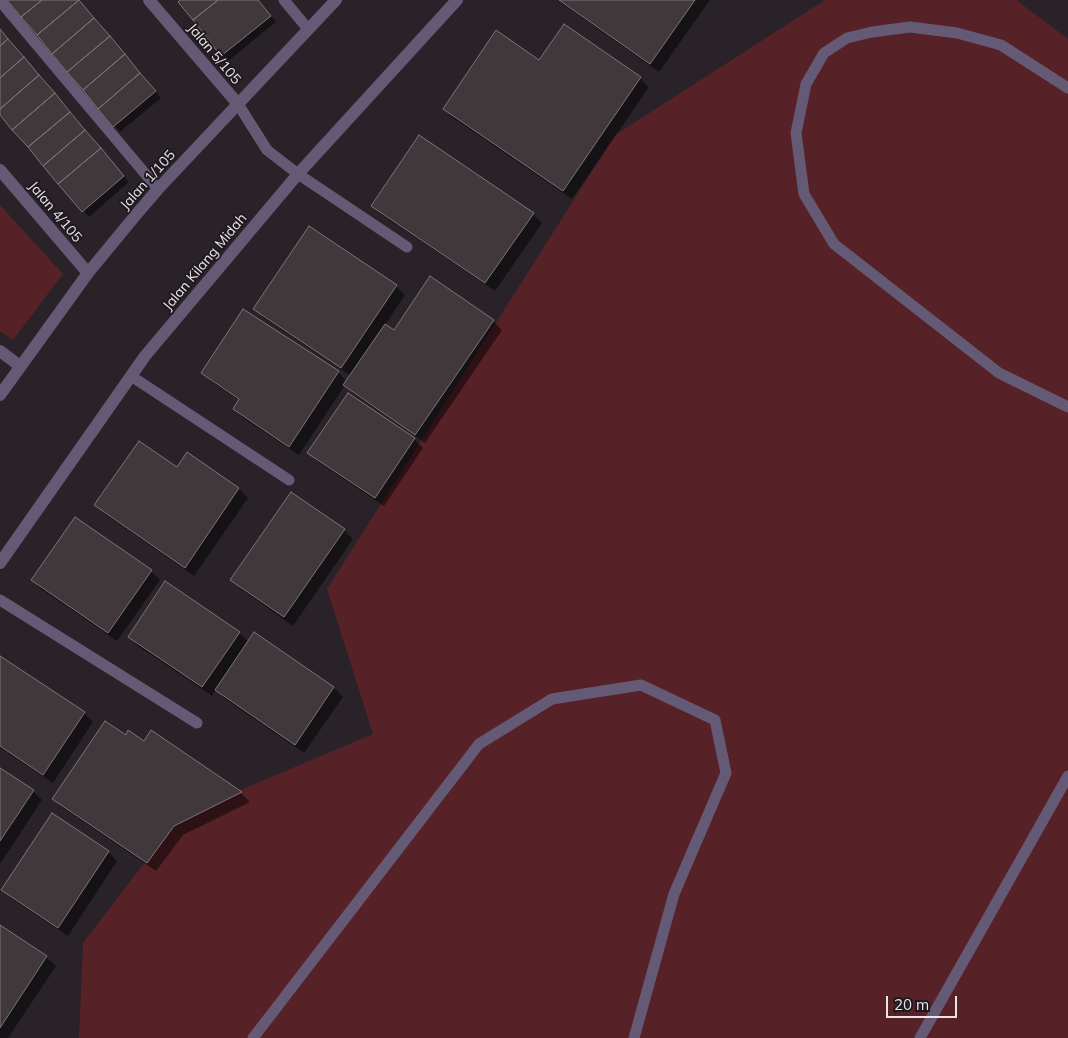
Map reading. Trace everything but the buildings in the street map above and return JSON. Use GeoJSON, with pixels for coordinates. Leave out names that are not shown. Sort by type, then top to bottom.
{"type":"FeatureCollection","features":[{"type":"Feature","properties":{"kind":"street","name":"Jalan 5/105"},"geometry":{"type":"LineString","coordinates":[[149,0],[238,104]]}},
{"type":"Feature","properties":{"kind":"street","name":"Jalan 1/105"},"geometry":{"type":"LineString","coordinates":[[0,395],[88,273],[158,189],[336,0]]}},
{"type":"Feature","properties":{"kind":"street","name":"Jalan Kilang Midah"},"geometry":{"type":"LineString","coordinates":[[0,563],[146,356],[298,174],[457,0]]}},
{"type":"Feature","properties":{"kind":"street","name":"Jalan 4/105"},"geometry":{"type":"LineString","coordinates":[[0,170],[88,273]]}},
{"type":"Feature","properties":{"kind":"street"},"geometry":{"type":"LineString","coordinates":[[0,351],[20,366]]}},
{"type":"Feature","properties":{"kind":"lane"},"geometry":{"type":"LineString","coordinates":[[284,0],[308,29]]}},
{"type":"Feature","properties":{"kind":"lane"},"geometry":{"type":"LineString","coordinates":[[0,1],[158,189]]}},
{"type":"Feature","properties":{"kind":"lane"},"geometry":{"type":"LineString","coordinates":[[1068,88],[1001,45],[957,33],[910,28],[872,32],[847,38],[824,54],[806,84],[796,133],[804,194],[834,244],[999,373],[1068,407]]}},
{"type":"Feature","properties":{"kind":"lane"},"geometry":{"type":"LineString","coordinates":[[238,104],[266,150],[298,174],[407,247]]}},
{"type":"Feature","properties":{"kind":"lane"},"geometry":{"type":"LineString","coordinates":[[131,376],[289,480]]}},
{"type":"Feature","properties":{"kind":"lane"},"geometry":{"type":"LineString","coordinates":[[0,600],[197,723]]}},
{"type":"Feature","properties":{"kind":"lane"},"geometry":{"type":"LineString","coordinates":[[253,1038],[479,744],[552,699],[641,685],[715,720],[726,772],[674,894],[634,1038]]}},
{"type":"Feature","properties":{"kind":"lane"},"geometry":{"type":"LineString","coordinates":[[920,1038],[1068,776]]}},
{"type":"Feature","properties":{"kind":"shaded area"},"geometry":{"type":"Polygon","coordinates":[[[825,0],[1016,0],[1068,39],[1068,1038],[79,1038],[83,943],[181,815],[373,734],[327,589],[615,135],[825,0]]]}},
{"type":"Feature","properties":{"kind":"shaded area"},"geometry":{"type":"Polygon","coordinates":[[[0,205],[63,274],[13,340],[0,331],[0,205]]]}}]}
